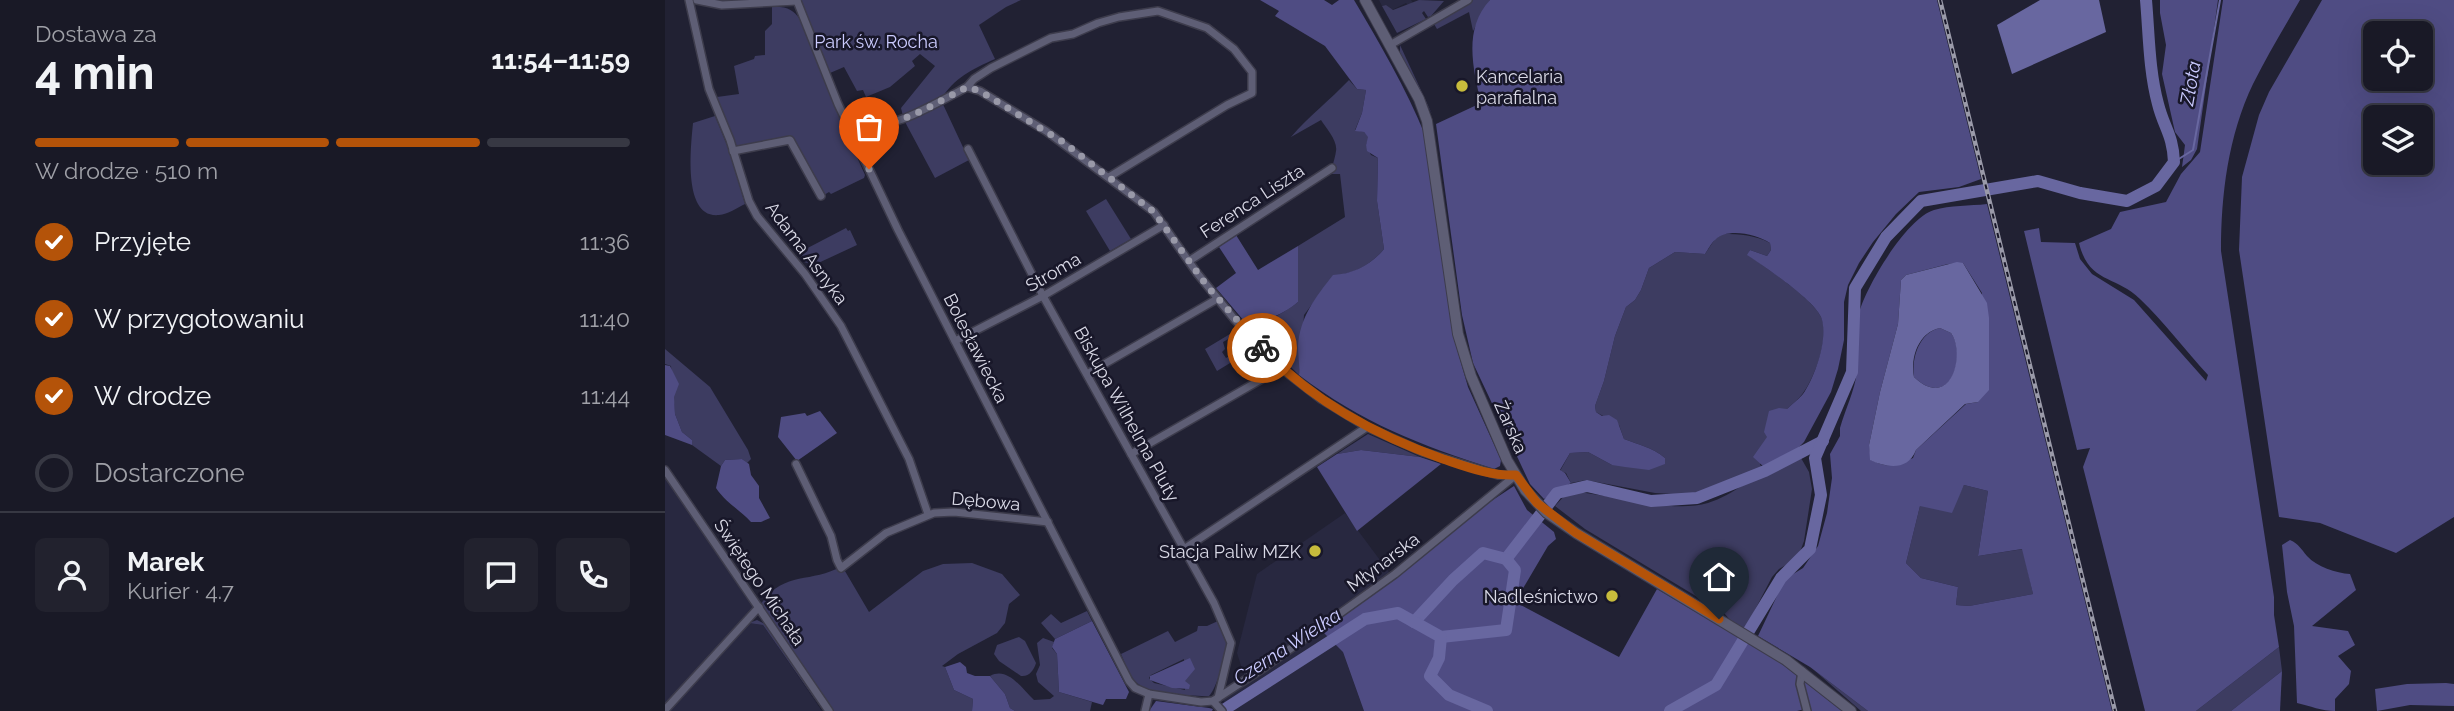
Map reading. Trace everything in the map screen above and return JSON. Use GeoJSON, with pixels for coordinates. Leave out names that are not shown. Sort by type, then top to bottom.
{"type":"FeatureCollection","features":[{"type":"Feature","properties":{"kind":"street","name":"Adama Asnyka"},"geometry":{"type":"LineString","coordinates":[[689,0],[707,82],[753,209],[829,307],[860,361],[909,459],[928,514]]}},
{"type":"Feature","properties":{"kind":"street"},"geometry":{"type":"LineString","coordinates":[[697,0],[722,5],[798,1]]}},
{"type":"Feature","properties":{"kind":"street","name":"Żarska"},"geometry":{"type":"LineString","coordinates":[[1365,0],[1419,99],[1429,128],[1463,352],[1492,427],[1516,475],[1537,503],[1558,521],[1625,564],[1765,646],[1802,671],[1850,711]]}},
{"type":"Feature","properties":{"kind":"street"},"geometry":{"type":"LineString","coordinates":[[1390,45],[1468,0]]}},
{"type":"Feature","properties":{"kind":"street","name":"Bolesławiecka"},"geometry":{"type":"LineString","coordinates":[[798,1],[829,83],[955,341],[1129,681],[1140,691],[1149,694]]}},
{"type":"Feature","properties":{"kind":"street"},"geometry":{"type":"LineString","coordinates":[[851,130],[885,126],[967,87],[991,68],[1051,38],[1073,34],[1119,17],[1158,11],[1207,28],[1234,49],[1252,72],[1252,93],[1227,105],[1109,177]]}},
{"type":"Feature","properties":{"kind":"street"},"geometry":{"type":"LineString","coordinates":[[967,87],[980,91],[1046,131],[1154,212],[1217,299],[1281,368],[1315,394],[1367,427],[1412,448],[1462,466],[1499,475],[1516,475]]}},
{"type":"Feature","properties":{"kind":"street"},"geometry":{"type":"LineString","coordinates":[[733,151],[790,140],[821,196]]}},
{"type":"Feature","properties":{"kind":"street","name":"Biskupa Wilhelma Pluty"},"geometry":{"type":"LineString","coordinates":[[968,149],[1044,296],[1214,603],[1231,643],[1218,704]]}},
{"type":"Feature","properties":{"kind":"street","name":"Ferenca Liszta"},"geometry":{"type":"LineString","coordinates":[[1189,261],[1332,168]]}},
{"type":"Feature","properties":{"kind":"street","name":"Stroma"},"geometry":{"type":"LineString","coordinates":[[955,341],[1044,296],[1164,225]]}},
{"type":"Feature","properties":{"kind":"street"},"geometry":{"type":"LineString","coordinates":[[1087,374],[1217,299]]}},
{"type":"Feature","properties":{"kind":"street"},"geometry":{"type":"LineString","coordinates":[[1131,454],[1281,368]]}},
{"type":"Feature","properties":{"kind":"street"},"geometry":{"type":"LineString","coordinates":[[1184,549],[1367,427]]}},
{"type":"Feature","properties":{"kind":"street","name":"Dębowa"},"geometry":{"type":"LineString","coordinates":[[796,464],[833,540],[841,568],[886,533],[928,514],[954,512],[1048,522]]}},
{"type":"Feature","properties":{"kind":"street","name":"Świętego Michała"},"geometry":{"type":"LineString","coordinates":[[665,470],[829,711]]}},
{"type":"Feature","properties":{"kind":"street","name":"Młynarska"},"geometry":{"type":"LineString","coordinates":[[1218,704],[1395,574],[1516,475]]}},
{"type":"Feature","properties":{"kind":"street"},"geometry":{"type":"LineString","coordinates":[[665,710],[759,607]]}},
{"type":"Feature","properties":{"kind":"street"},"geometry":{"type":"LineString","coordinates":[[1802,671],[1800,684],[1807,711]]}},
{"type":"Feature","properties":{"kind":"street"},"geometry":{"type":"LineString","coordinates":[[1145,711],[1149,694],[1218,704]]}},
{"type":"Feature","properties":{"kind":"shaded area"},"geometry":{"type":"Polygon","coordinates":[[[1260,0],[1324,0],[1332,5],[1339,0],[1354,0],[1401,83],[1425,135],[1457,349],[1468,387],[1501,460],[1500,466],[1494,469],[1392,431],[1346,407],[1299,375],[1299,336],[1305,317],[1315,300],[1333,275],[1361,268],[1384,249],[1377,201],[1378,158],[1367,151],[1368,137],[1364,132],[1355,131],[1366,90],[1357,89],[1325,46],[1275,16],[1279,11],[1260,0]]]}},
{"type":"Feature","properties":{"kind":"shaded area"},"geometry":{"type":"Polygon","coordinates":[[[1379,0],[1411,0],[1413,3],[1409,6],[1406,3],[1392,10],[1386,5],[1382,6],[1379,0]]]}},
{"type":"Feature","properties":{"kind":"shaded area"},"geometry":{"type":"Polygon","coordinates":[[[1490,0],[1937,0],[1981,179],[1959,187],[1919,192],[1873,242],[1848,285],[1844,302],[1844,340],[1831,392],[1804,442],[1793,453],[1765,468],[1753,457],[1767,437],[1764,432],[1769,411],[1787,409],[1803,394],[1812,378],[1822,346],[1821,317],[1809,301],[1747,255],[1750,250],[1767,256],[1771,250],[1770,243],[1758,237],[1735,233],[1721,236],[1705,254],[1675,252],[1649,268],[1641,290],[1635,300],[1626,307],[1615,336],[1595,406],[1596,412],[1617,420],[1624,439],[1655,451],[1665,458],[1665,464],[1649,470],[1612,465],[1588,452],[1570,453],[1560,470],[1571,483],[1544,499],[1530,484],[1473,363],[1462,315],[1436,124],[1481,103],[1473,63],[1473,36],[1482,11],[1490,0]]]}},
{"type":"Feature","properties":{"kind":"shaded area"},"geometry":{"type":"Polygon","coordinates":[[[2040,0],[2099,0],[2106,32],[2012,74],[1997,25],[2040,0]]]}},
{"type":"Feature","properties":{"kind":"shaded area"},"geometry":{"type":"Polygon","coordinates":[[[2160,0],[2218,0],[2197,149],[2191,160],[2182,167],[2185,145],[2175,132],[2162,74],[2166,45],[2160,0]]]}},
{"type":"Feature","properties":{"kind":"shaded area"},"geometry":{"type":"Polygon","coordinates":[[[2223,0],[2300,0],[2253,84],[2237,124],[2228,166],[2221,230],[2221,251],[2274,597],[2279,647],[2196,711],[2145,711],[2083,467],[2090,448],[2077,450],[2024,231],[2039,228],[2041,242],[2075,243],[2080,259],[2092,274],[2134,300],[2206,381],[2208,375],[2140,299],[2089,266],[2079,243],[2111,229],[2120,212],[2166,202],[2181,174],[2200,152],[2223,0]]]}},
{"type":"Feature","properties":{"kind":"shaded area"},"geometry":{"type":"Polygon","coordinates":[[[2322,0],[2454,0],[2454,517],[2396,553],[2320,523],[2279,517],[2239,250],[2242,177],[2259,115],[2269,92],[2322,0]]]}},
{"type":"Feature","properties":{"kind":"shaded area"},"geometry":{"type":"Polygon","coordinates":[[[1987,204],[2112,711],[1868,711],[1810,667],[1758,636],[1785,579],[1803,568],[1818,546],[1827,513],[1832,478],[1830,454],[1840,436],[1840,428],[1856,378],[1857,324],[1868,290],[1887,257],[1911,226],[1923,216],[1940,208],[1987,204]],[[1963,263],[1948,264],[1906,275],[1901,280],[1898,324],[1869,445],[1871,460],[1877,463],[1892,465],[1913,458],[1916,450],[1966,404],[1978,402],[1982,293],[1963,263]],[[1964,485],[1952,513],[1920,506],[1906,563],[1921,578],[1958,587],[1956,605],[1969,606],[2033,594],[2022,549],[1978,556],[1988,491],[1964,485]]]}},
{"type":"Feature","properties":{"kind":"shaded area"},"geometry":{"type":"Polygon","coordinates":[[[1236,235],[1258,270],[1298,246],[1298,302],[1250,328],[1216,288],[1236,273],[1219,247],[1236,235]]]}},
{"type":"Feature","properties":{"kind":"shaded area"},"geometry":{"type":"Polygon","coordinates":[[[1957,262],[1963,263],[1987,303],[1989,390],[1978,402],[1965,404],[1916,450],[1908,462],[1890,466],[1870,460],[1869,445],[1898,324],[1901,280],[1906,275],[1957,262]],[[1940,328],[1933,330],[1918,346],[1913,361],[1914,377],[1927,386],[1937,388],[1946,384],[1952,376],[1957,354],[1951,333],[1940,328]]]}},
{"type":"Feature","properties":{"kind":"shaded area"},"geometry":{"type":"Polygon","coordinates":[[[1940,328],[1951,333],[1956,342],[1957,354],[1952,376],[1946,384],[1938,388],[1927,386],[1914,377],[1913,369],[1918,346],[1933,330],[1940,328]]]}},
{"type":"Feature","properties":{"kind":"shaded area"},"geometry":{"type":"Polygon","coordinates":[[[665,365],[670,366],[679,384],[674,397],[675,414],[682,432],[692,440],[692,445],[665,435],[665,365]]]}},
{"type":"Feature","properties":{"kind":"shaded area"},"geometry":{"type":"Polygon","coordinates":[[[820,411],[837,433],[797,461],[778,437],[781,417],[805,413],[807,416],[820,411]]]}},
{"type":"Feature","properties":{"kind":"shaded area"},"geometry":{"type":"Polygon","coordinates":[[[1361,450],[1420,457],[1441,464],[1357,531],[1317,467],[1337,454],[1361,450]]]}},
{"type":"Feature","properties":{"kind":"shaded area"},"geometry":{"type":"Polygon","coordinates":[[[742,459],[749,464],[751,475],[759,486],[759,498],[770,518],[761,522],[751,522],[716,488],[725,460],[742,459]]]}},
{"type":"Feature","properties":{"kind":"shaded area"},"geometry":{"type":"Polygon","coordinates":[[[665,470],[759,607],[749,623],[763,625],[822,711],[665,711],[665,470]]]}},
{"type":"Feature","properties":{"kind":"shaded area"},"geometry":{"type":"Polygon","coordinates":[[[1514,486],[1527,510],[1554,532],[1556,539],[1548,546],[1515,602],[1619,657],[1657,589],[1778,661],[1842,711],[1364,711],[1343,652],[1319,628],[1473,513],[1514,486]]]}},
{"type":"Feature","properties":{"kind":"shaded area"},"geometry":{"type":"Polygon","coordinates":[[[1345,513],[1391,575],[1343,652],[1364,711],[1233,711],[1220,697],[1244,675],[1237,653],[1257,574],[1345,513]]]}},
{"type":"Feature","properties":{"kind":"shaded area"},"geometry":{"type":"Polygon","coordinates":[[[2290,540],[2321,566],[2350,574],[2356,590],[2312,626],[2348,631],[2355,645],[2338,656],[2351,671],[2349,684],[2335,699],[2335,711],[2297,703],[2294,626],[2282,545],[2290,540]]]}},
{"type":"Feature","properties":{"kind":"shaded area"},"geometry":{"type":"Polygon","coordinates":[[[1092,621],[1129,692],[1126,699],[1106,699],[1103,705],[1059,692],[1057,654],[1052,647],[1055,639],[1092,621]]]}},
{"type":"Feature","properties":{"kind":"shaded area"},"geometry":{"type":"Polygon","coordinates":[[[1190,658],[1195,669],[1185,681],[1190,685],[1189,689],[1172,688],[1150,680],[1150,676],[1190,658]]]}},
{"type":"Feature","properties":{"kind":"shaded area"},"geometry":{"type":"Polygon","coordinates":[[[960,662],[966,667],[967,673],[990,676],[1005,694],[1010,708],[1015,711],[972,711],[973,699],[954,690],[945,667],[960,662]]]}},
{"type":"Feature","properties":{"kind":"shaded area"},"geometry":{"type":"Polygon","coordinates":[[[2282,671],[2280,711],[2231,711],[2282,671]]]}},
{"type":"Feature","properties":{"kind":"shaded area"},"geometry":{"type":"Polygon","coordinates":[[[2407,684],[2454,684],[2454,706],[2410,705],[2377,711],[2375,689],[2407,684]]]}},
{"type":"Feature","properties":{"kind":"shaded area"},"geometry":{"type":"Polygon","coordinates":[[[1156,701],[1213,709],[1149,711],[1156,701]]]}},
{"type":"Feature","properties":{"kind":"green space","name":"Park św. Rocha"},"geometry":{"type":"Polygon","coordinates":[[[797,0],[1021,0],[979,25],[995,59],[958,80],[941,100],[969,160],[935,178],[904,120],[901,108],[935,66],[920,54],[912,61],[915,66],[890,87],[866,97],[863,90],[857,91],[844,67],[830,73],[850,128],[845,130],[864,178],[824,195],[794,141],[736,148],[717,97],[739,94],[734,66],[754,59],[755,56],[765,55],[765,31],[772,24],[772,7],[789,9],[799,18],[811,47],[797,0]]]}},
{"type":"Feature","properties":{"kind":"green space"},"geometry":{"type":"Polygon","coordinates":[[[1419,0],[1444,1],[1431,16],[1428,17],[1424,11],[1422,13],[1426,19],[1397,33],[1382,6],[1386,5],[1393,10],[1419,0]]]}},
{"type":"Feature","properties":{"kind":"green space"},"geometry":{"type":"Polygon","coordinates":[[[1473,0],[1490,0],[1473,31],[1469,12],[1437,29],[1434,24],[1473,0]]]}},
{"type":"Feature","properties":{"kind":"green space"},"geometry":{"type":"Polygon","coordinates":[[[1400,45],[1432,114],[1400,54],[1400,45]]]}},
{"type":"Feature","properties":{"kind":"green space"},"geometry":{"type":"Polygon","coordinates":[[[1349,80],[1357,89],[1366,90],[1362,113],[1355,130],[1364,132],[1369,137],[1366,145],[1371,155],[1378,158],[1377,201],[1384,249],[1361,268],[1333,276],[1304,315],[1299,375],[1257,334],[1271,320],[1298,302],[1298,246],[1345,217],[1340,174],[1331,174],[1336,147],[1321,120],[1291,137],[1349,80]]]}},
{"type":"Feature","properties":{"kind":"green space"},"geometry":{"type":"Polygon","coordinates":[[[715,116],[729,150],[745,204],[719,215],[707,213],[699,205],[691,179],[693,123],[715,116]]]}},
{"type":"Feature","properties":{"kind":"green space"},"geometry":{"type":"Polygon","coordinates":[[[1106,199],[1131,239],[1110,251],[1086,211],[1106,199]]]}},
{"type":"Feature","properties":{"kind":"green space"},"geometry":{"type":"Polygon","coordinates":[[[846,228],[850,230],[857,245],[814,265],[804,262],[798,253],[846,228]]]}},
{"type":"Feature","properties":{"kind":"green space"},"geometry":{"type":"Polygon","coordinates":[[[1723,234],[1759,238],[1770,243],[1771,250],[1767,256],[1750,250],[1748,255],[1809,301],[1821,317],[1823,325],[1822,345],[1812,377],[1771,435],[1760,465],[1765,468],[1706,492],[1690,495],[1655,493],[1586,480],[1571,483],[1566,473],[1560,471],[1570,453],[1588,452],[1612,465],[1665,464],[1665,458],[1655,451],[1624,439],[1619,425],[1596,412],[1595,406],[1626,307],[1635,300],[1641,290],[1649,268],[1675,252],[1705,254],[1715,239],[1723,234]]]}},
{"type":"Feature","properties":{"kind":"green space"},"geometry":{"type":"Polygon","coordinates":[[[1235,331],[1239,335],[1237,337],[1223,342],[1225,349],[1222,352],[1226,358],[1237,352],[1238,340],[1242,338],[1245,344],[1253,349],[1217,371],[1205,349],[1235,331]]]}},
{"type":"Feature","properties":{"kind":"green space"},"geometry":{"type":"Polygon","coordinates":[[[665,349],[710,387],[748,450],[751,459],[747,463],[742,459],[725,460],[721,466],[692,445],[692,440],[682,432],[675,414],[671,366],[665,364],[665,349]]]}},
{"type":"Feature","properties":{"kind":"green space"},"geometry":{"type":"Polygon","coordinates":[[[1368,434],[1420,457],[1361,450],[1337,454],[1368,434]]]}},
{"type":"Feature","properties":{"kind":"green space"},"geometry":{"type":"Polygon","coordinates":[[[1801,458],[1809,472],[1812,489],[1804,541],[1800,552],[1772,577],[1745,629],[1731,621],[1724,613],[1585,529],[1555,506],[1566,494],[1574,492],[1659,505],[1693,506],[1720,498],[1777,465],[1801,458]]]}},
{"type":"Feature","properties":{"kind":"green space"},"geometry":{"type":"Polygon","coordinates":[[[1964,485],[1988,491],[1978,556],[2023,549],[2033,594],[1969,606],[1956,605],[1958,587],[1921,578],[1906,563],[1920,506],[1954,505],[1964,485]]]}},
{"type":"Feature","properties":{"kind":"green space"},"geometry":{"type":"Polygon","coordinates":[[[972,563],[1002,574],[1020,595],[1009,604],[1005,623],[997,633],[942,666],[945,667],[954,690],[973,699],[972,711],[834,711],[761,604],[779,586],[842,566],[869,612],[923,571],[943,564],[972,563]]]}},
{"type":"Feature","properties":{"kind":"green space"},"geometry":{"type":"Polygon","coordinates":[[[1087,611],[1092,621],[1055,639],[1041,623],[1051,614],[1061,623],[1087,611]]]}},
{"type":"Feature","properties":{"kind":"green space"},"geometry":{"type":"Polygon","coordinates":[[[757,620],[765,624],[823,711],[763,625],[749,623],[757,620]]]}},
{"type":"Feature","properties":{"kind":"green space"},"geometry":{"type":"Polygon","coordinates":[[[1218,621],[1226,636],[1219,677],[1209,696],[1151,690],[1137,683],[1127,669],[1121,654],[1168,631],[1175,642],[1197,631],[1198,626],[1207,626],[1218,621]],[[1184,659],[1149,678],[1154,683],[1185,690],[1184,659]]]}},
{"type":"Feature","properties":{"kind":"green space"},"geometry":{"type":"Polygon","coordinates":[[[1019,637],[1025,641],[1036,663],[1031,672],[1024,676],[999,661],[994,654],[997,645],[1019,637]]]}},
{"type":"Feature","properties":{"kind":"green space"},"geometry":{"type":"Polygon","coordinates":[[[1043,638],[1054,642],[1052,648],[1057,654],[1059,692],[1092,702],[1090,711],[1015,711],[1010,708],[1005,694],[990,676],[1009,676],[1034,700],[1050,699],[1054,696],[1038,682],[1036,674],[1040,665],[1037,643],[1043,638]]]}},
{"type":"Feature","properties":{"kind":"green space"},"geometry":{"type":"Polygon","coordinates":[[[2279,647],[2282,671],[2231,711],[2196,711],[2279,647]]]}},
{"type":"Feature","properties":{"kind":"green space"},"geometry":{"type":"Polygon","coordinates":[[[1814,670],[1868,711],[1861,711],[1814,670]]]}},
{"type":"Feature","properties":{"kind":"waterway","name":"Czerna Wielka"},"geometry":{"type":"LineString","coordinates":[[1670,711],[1716,685],[1781,578],[1810,549],[1821,495],[1815,458],[1852,372],[1855,288],[1886,237],[1921,201],[2038,181],[2080,193],[2127,201],[2156,186],[2174,162],[2172,145],[2155,91],[2146,0]]}},
{"type":"Feature","properties":{"kind":"waterway","name":"Złota"},"geometry":{"type":"LineString","coordinates":[[2174,162],[2193,150],[2220,0]]}},
{"type":"Feature","properties":{"kind":"waterway","name":"Czerna Wielka"},"geometry":{"type":"LineString","coordinates":[[1414,622],[1453,580],[1483,553],[1506,559],[1557,493],[1587,486],[1651,501],[1697,498],[1765,471],[1823,441]]}},
{"type":"Feature","properties":{"kind":"waterway","name":"Czerna Wielka"},"geometry":{"type":"LineString","coordinates":[[1441,637],[1506,630],[1515,570],[1506,559]]}},
{"type":"Feature","properties":{"kind":"waterway","name":"Czerna Wielka"},"geometry":{"type":"LineString","coordinates":[[1222,711],[1365,619],[1398,613],[1441,637],[1439,658],[1430,676],[1449,695],[1487,711]]}},
{"type":"Feature","properties":{"kind":"railway"},"geometry":{"type":"LineString","coordinates":[[1940,0],[2115,711]]}},
{"type":"Feature","properties":{"kind":"way so far"},"geometry":{"type":"LineString","coordinates":[[869,169],[851,130],[885,126],[967,87],[980,91],[1063,142],[1154,212],[1197,274],[1262,348]]}},
{"type":"Feature","properties":{"kind":"place","name":"Kancelaria parafialna"},"geometry":{"type":"Point","coordinates":[1462,86]}},
{"type":"Feature","properties":{"kind":"place","name":"Stacja Paliw MZK"},"geometry":{"type":"Point","coordinates":[1315,551]}},
{"type":"Feature","properties":{"kind":"place","name":"Nadleśnictwo"},"geometry":{"type":"Point","coordinates":[1612,596]}},
{"type":"Feature","properties":{"kind":"route"},"geometry":{"type":"LineString","coordinates":[[1262,348],[1308,390],[1380,434],[1462,466],[1499,475],[1516,475],[1547,513],[1625,564],[1719,619]]}}]}
